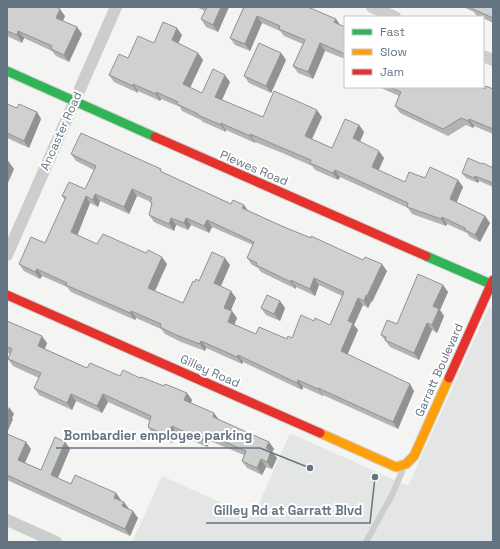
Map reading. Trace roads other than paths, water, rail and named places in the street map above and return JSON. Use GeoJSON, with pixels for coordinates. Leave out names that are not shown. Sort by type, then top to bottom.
{"type":"FeatureCollection","features":[{"type":"Feature","properties":{"kind":"street","name":"Ancaster Road"},"geometry":{"type":"LineString","coordinates":[[7,255],[116,7]]}},
{"type":"Feature","properties":{"kind":"street"},"geometry":{"type":"LineString","coordinates":[[372,7],[393,16]]}},
{"type":"Feature","properties":{"kind":"street","name":"Plewes Road"},"geometry":{"type":"LineString","coordinates":[[7,70],[128,126],[492,283]]}},
{"type":"Feature","properties":{"kind":"street","name":"Garratt Boulevard"},"geometry":{"type":"LineString","coordinates":[[404,467],[409,464],[414,456],[492,283]]}},
{"type":"Feature","properties":{"kind":"street","name":"Gilley Road"},"geometry":{"type":"LineString","coordinates":[[7,295],[396,467],[404,467]]}},
{"type":"Feature","properties":{"kind":"street"},"geometry":{"type":"LineString","coordinates":[[7,520],[56,542]]}},
{"type":"Feature","properties":{"kind":"lane"},"geometry":{"type":"LineString","coordinates":[[366,542],[392,495],[404,467]]}},
{"type":"Feature","properties":{"kind":"place","name":"Bombardier employee parking"},"geometry":{"type":"Point","coordinates":[310,468]}},
{"type":"Feature","properties":{"kind":"place","name":"Gilley Rd at Garratt Blvd"},"geometry":{"type":"Point","coordinates":[375,477]}}]}
